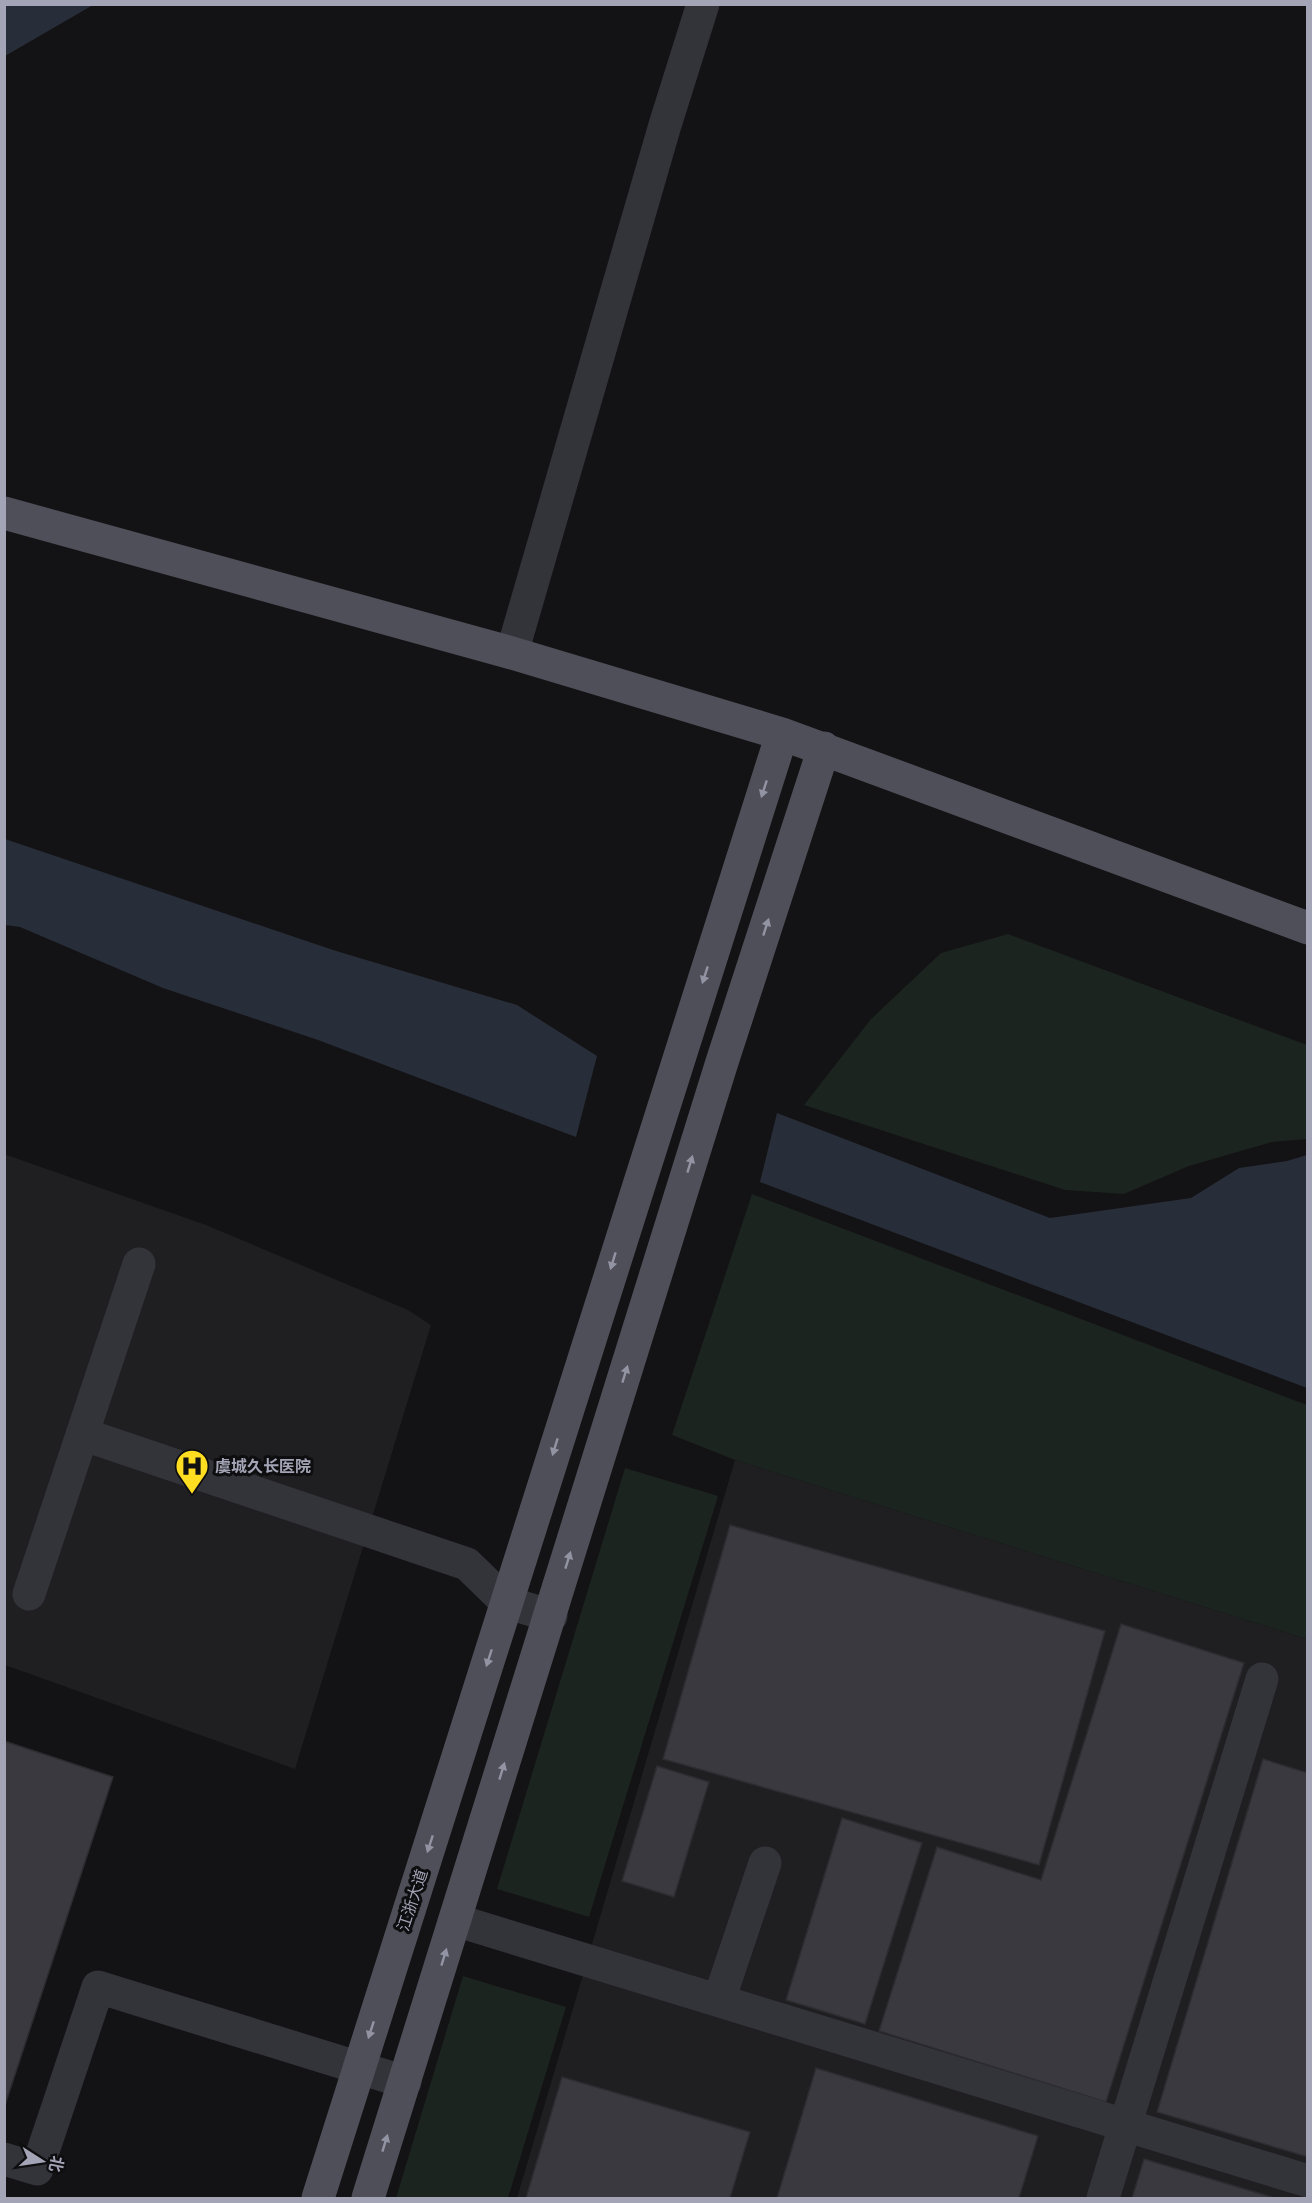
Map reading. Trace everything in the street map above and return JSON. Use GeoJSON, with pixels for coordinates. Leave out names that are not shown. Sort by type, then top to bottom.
{"type":"FeatureCollection","features":[{"type":"Feature","properties":{"kind":"main road"},"geometry":{"type":"LineString","coordinates":[[4,513],[512,653],[782,734],[1308,928]]}},
{"type":"Feature","properties":{"kind":"main road","name":"江浙大道"},"geometry":{"type":"LineString","coordinates":[[318,2199],[782,734]]}},
{"type":"Feature","properties":{"kind":"main road"},"geometry":{"type":"LineString","coordinates":[[368,2199],[722,1062],[824,748]]}},
{"type":"Feature","properties":{"kind":"street"},"geometry":{"type":"LineString","coordinates":[[512,653],[665,124],[703,4]]}},
{"type":"Feature","properties":{"kind":"street"},"geometry":{"type":"LineString","coordinates":[[29,1594],[138,1264]]}},
{"type":"Feature","properties":{"kind":"street"},"geometry":{"type":"LineString","coordinates":[[82,1434],[467,1564],[506,1602],[550,1616]]}},
{"type":"Feature","properties":{"kind":"street"},"geometry":{"type":"LineString","coordinates":[[1103,2199],[1262,1679]]}},
{"type":"Feature","properties":{"kind":"street"},"geometry":{"type":"LineString","coordinates":[[719,2000],[765,1863]]}},
{"type":"Feature","properties":{"kind":"street"},"geometry":{"type":"LineString","coordinates":[[455,1920],[1308,2181]]}},
{"type":"Feature","properties":{"kind":"street"},"geometry":{"type":"LineString","coordinates":[[4,2159],[37,2169],[98,1987],[405,2082]]}},
{"type":"Feature","properties":{"kind":"shaded area"},"geometry":{"type":"Polygon","coordinates":[[[5,4],[93,4],[93,5],[5,56],[5,4]]]}},
{"type":"Feature","properties":{"kind":"shaded area"},"geometry":{"type":"Polygon","coordinates":[[[5,839],[333,950],[517,1005],[597,1056],[576,1137],[318,1040],[163,988],[20,927],[5,925],[5,839]]]}},
{"type":"Feature","properties":{"kind":"shaded area"},"geometry":{"type":"Polygon","coordinates":[[[1008,934],[1307,1045],[1307,1139],[1272,1142],[1189,1166],[1124,1194],[1065,1190],[804,1105],[871,1019],[941,953],[1008,934]]]}},
{"type":"Feature","properties":{"kind":"shaded area"},"geometry":{"type":"Polygon","coordinates":[[[777,1113],[1050,1218],[1191,1198],[1239,1168],[1287,1161],[1307,1155],[1307,1388],[760,1182],[777,1113]]]}},
{"type":"Feature","properties":{"kind":"shaded area","name":"虞城久长医院"},"geometry":{"type":"Polygon","coordinates":[[[4,1154],[206,1225],[408,1310],[431,1325],[295,1769],[5,1665],[4,1154]]]}},
{"type":"Feature","properties":{"kind":"shaded area"},"geometry":{"type":"Polygon","coordinates":[[[752,1194],[1307,1405],[1307,1639],[735,1460],[672,1435],[752,1194]]]}},
{"type":"Feature","properties":{"kind":"shaded area"},"geometry":{"type":"Polygon","coordinates":[[[735,1460],[1307,1639],[1307,2198],[517,2198],[735,1460]]]}},
{"type":"Feature","properties":{"kind":"shaded area"},"geometry":{"type":"Polygon","coordinates":[[[625,1468],[718,1496],[589,1917],[497,1889],[625,1468]]]}},
{"type":"Feature","properties":{"kind":"shaded area"},"geometry":{"type":"Polygon","coordinates":[[[463,1976],[566,2007],[508,2198],[396,2198],[463,1976]]]}},
{"type":"Feature","properties":{"kind":"building"},"geometry":{"type":"Polygon","coordinates":[[[730,1525],[1105,1631],[1039,1865],[663,1759],[730,1525]]]}},
{"type":"Feature","properties":{"kind":"building"},"geometry":{"type":"Polygon","coordinates":[[[1121,1624],[1244,1663],[1106,2102],[879,2031],[937,1847],[1041,1880],[1121,1624]]]}},
{"type":"Feature","properties":{"kind":"building"},"geometry":{"type":"Polygon","coordinates":[[[4,1741],[113,1777],[4,2108],[4,1741]]]}},
{"type":"Feature","properties":{"kind":"building"},"geometry":{"type":"Polygon","coordinates":[[[1263,1759],[1308,1773],[1308,2157],[1157,2112],[1263,1759]]]}},
{"type":"Feature","properties":{"kind":"building"},"geometry":{"type":"Polygon","coordinates":[[[657,1766],[709,1782],[674,1897],[622,1881],[657,1766]]]}},
{"type":"Feature","properties":{"kind":"building"},"geometry":{"type":"Polygon","coordinates":[[[842,1818],[922,1843],[865,2024],[786,2000],[842,1818]]]}},
{"type":"Feature","properties":{"kind":"building"},"geometry":{"type":"Polygon","coordinates":[[[816,2068],[1038,2136],[1019,2198],[777,2198],[816,2068]]]}},
{"type":"Feature","properties":{"kind":"building"},"geometry":{"type":"Polygon","coordinates":[[[562,2077],[750,2132],[730,2198],[526,2198],[562,2077]]]}},
{"type":"Feature","properties":{"kind":"building"},"geometry":{"type":"Polygon","coordinates":[[[1144,2159],[1275,2198],[1132,2198],[1144,2159]]]}},
{"type":"Feature","properties":{"kind":"place","name":"虞城久长医院"},"geometry":{"type":"Point","coordinates":[192,1495]}}]}
